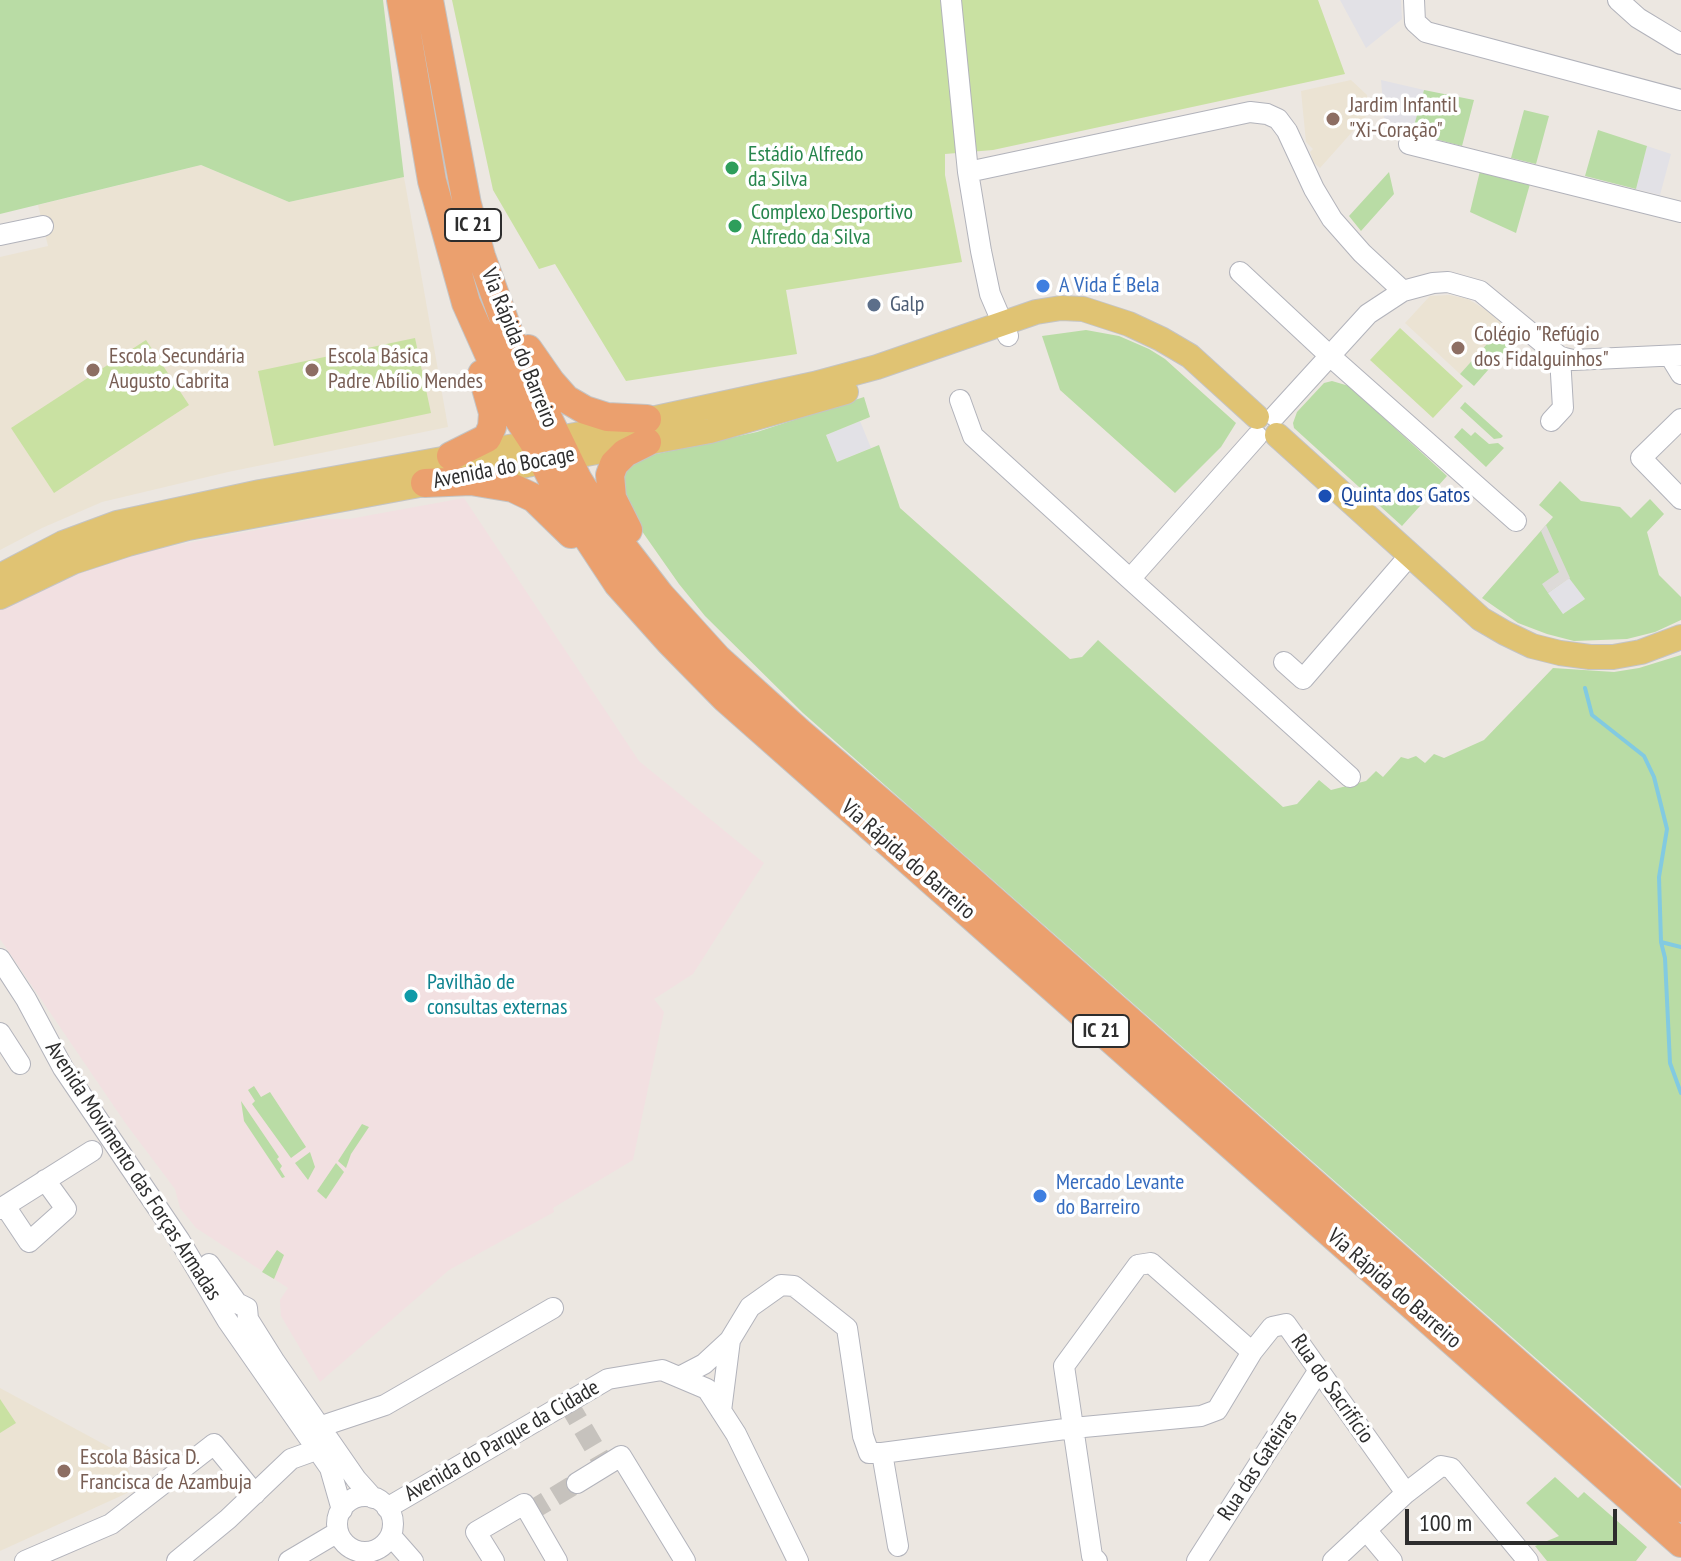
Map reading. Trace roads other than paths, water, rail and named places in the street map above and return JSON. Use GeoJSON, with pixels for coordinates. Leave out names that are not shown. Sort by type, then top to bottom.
{"type":"FeatureCollection","features":[{"type":"Feature","properties":{"kind":"highway","name":"Via Rápida do Barreiro"},"geometry":{"type":"LineString","coordinates":[[401,0],[432,181],[466,303],[516,415],[549,449],[660,595],[718,659],[800,733],[1681,1508]]}},
{"type":"Feature","properties":{"kind":"highway","name":"Via Rápida do Barreiro"},"geometry":{"type":"LineString","coordinates":[[429,0],[467,204],[495,299],[549,449],[562,499],[618,584],[725,698],[1681,1543]]}},
{"type":"Feature","properties":{"kind":"highway"},"geometry":{"type":"LineString","coordinates":[[495,299],[544,373],[566,399],[585,410],[647,430],[614,464],[610,489],[660,595]]}},
{"type":"Feature","properties":{"kind":"highway"},"geometry":{"type":"LineString","coordinates":[[451,456],[487,438],[492,427],[493,413],[474,352],[466,303]]}},
{"type":"Feature","properties":{"kind":"highway"},"geometry":{"type":"LineString","coordinates":[[425,483],[491,483],[513,488],[534,498],[618,584]]}},
{"type":"Feature","properties":{"kind":"main road","name":"Avenida do Bocage"},"geometry":{"type":"LineString","coordinates":[[0,597],[73,562],[128,544],[188,528],[425,483],[549,449],[647,430],[1005,330],[1036,312],[1061,308],[1083,309],[1129,324],[1190,356],[1481,619],[1532,646],[1560,653],[1613,657],[1661,646],[1681,637]]}},
{"type":"Feature","properties":{"kind":"main road","name":"Avenida do Bocage"},"geometry":{"type":"LineString","coordinates":[[0,576],[63,543],[117,523],[451,456],[549,449]]}},
{"type":"Feature","properties":{"kind":"street"},"geometry":{"type":"LineString","coordinates":[[951,0],[968,172],[990,294],[1005,330]]}},
{"type":"Feature","properties":{"kind":"street"},"geometry":{"type":"LineString","coordinates":[[1414,0],[1415,22],[1426,32],[1681,100]]}},
{"type":"Feature","properties":{"kind":"street"},"geometry":{"type":"LineString","coordinates":[[1618,0],[1638,18],[1681,44]]}},
{"type":"Feature","properties":{"kind":"street"},"geometry":{"type":"LineString","coordinates":[[968,172],[1250,112],[1267,114],[1278,119],[1287,131],[1298,158],[1332,219],[1362,253],[1403,291]]}},
{"type":"Feature","properties":{"kind":"street"},"geometry":{"type":"LineString","coordinates":[[1409,144],[1681,212]]}},
{"type":"Feature","properties":{"kind":"street"},"geometry":{"type":"LineString","coordinates":[[0,235],[43,226]]}},
{"type":"Feature","properties":{"kind":"street"},"geometry":{"type":"LineString","coordinates":[[1240,272],[1516,521]]}},
{"type":"Feature","properties":{"kind":"street"},"geometry":{"type":"LineString","coordinates":[[1130,579],[1368,314],[1403,291],[1448,282],[1480,291],[1560,357],[1573,360],[1675,355],[1681,374]]}},
{"type":"Feature","properties":{"kind":"street"},"geometry":{"type":"LineString","coordinates":[[1551,421],[1563,408],[1560,357]]}},
{"type":"Feature","properties":{"kind":"street"},"geometry":{"type":"LineString","coordinates":[[960,400],[973,436],[1350,777]]}},
{"type":"Feature","properties":{"kind":"street"},"geometry":{"type":"LineString","coordinates":[[1681,419],[1641,458],[1681,499]]}},
{"type":"Feature","properties":{"kind":"street"},"geometry":{"type":"LineString","coordinates":[[1284,662],[1303,679],[1410,555]]}},
{"type":"Feature","properties":{"kind":"street","name":"Avenida Movimento das Forças Armadas"},"geometry":{"type":"LineString","coordinates":[[0,959],[41,1025],[63,1068],[180,1241],[380,1503]]}},
{"type":"Feature","properties":{"kind":"street"},"geometry":{"type":"LineString","coordinates":[[0,1033],[20,1064]]}},
{"type":"Feature","properties":{"kind":"street"},"geometry":{"type":"LineString","coordinates":[[45,1180],[66,1209],[29,1242],[2,1207],[45,1180],[92,1151]]}},
{"type":"Feature","properties":{"kind":"street"},"geometry":{"type":"LineString","coordinates":[[679,1377],[704,1364],[730,1340],[750,1307],[781,1285],[794,1286],[847,1328],[863,1436],[869,1453],[1073,1428],[1201,1416],[1217,1410],[1252,1352],[1151,1263],[1138,1265],[1064,1366],[1073,1428],[1092,1559]]}},
{"type":"Feature","properties":{"kind":"street"},"geometry":{"type":"LineString","coordinates":[[319,1427],[385,1405],[553,1308]]}},
{"type":"Feature","properties":{"kind":"street","name":"Avenida Movimento das Forças Armadas"},"geometry":{"type":"LineString","coordinates":[[236,1316],[298,1424],[330,1468],[342,1510]]}},
{"type":"Feature","properties":{"kind":"street","name":"Rua do Sacrifício"},"geometry":{"type":"LineString","coordinates":[[1252,1352],[1272,1327],[1286,1324],[1406,1493]]}},
{"type":"Feature","properties":{"kind":"street"},"geometry":{"type":"LineString","coordinates":[[721,1411],[730,1340]]}},
{"type":"Feature","properties":{"kind":"street","name":"Avenida do Parque da Cidade"},"geometry":{"type":"LineString","coordinates":[[380,1503],[608,1379],[662,1370],[707,1389],[736,1434],[798,1561]]}},
{"type":"Feature","properties":{"kind":"street","name":"Rua das Gateiras"},"geometry":{"type":"LineString","coordinates":[[1197,1561],[1319,1370]]}},
{"type":"Feature","properties":{"kind":"street"},"geometry":{"type":"LineString","coordinates":[[291,1459],[298,1424]]}},
{"type":"Feature","properties":{"kind":"street"},"geometry":{"type":"LineString","coordinates":[[25,1561],[111,1524],[214,1444],[255,1494]]}},
{"type":"Feature","properties":{"kind":"street"},"geometry":{"type":"LineString","coordinates":[[177,1561],[291,1459],[316,1450]]}},
{"type":"Feature","properties":{"kind":"street"},"geometry":{"type":"LineString","coordinates":[[882,1453],[898,1546]]}},
{"type":"Feature","properties":{"kind":"street"},"geometry":{"type":"LineString","coordinates":[[577,1483],[621,1456],[685,1561]]}},
{"type":"Feature","properties":{"kind":"street"},"geometry":{"type":"LineString","coordinates":[[1333,1561],[1406,1493],[1441,1466],[1451,1468],[1528,1561]]}},
{"type":"Feature","properties":{"kind":"street"},"geometry":{"type":"LineString","coordinates":[[354,1499],[380,1503],[391,1512],[391,1536],[382,1547],[373,1551],[360,1552],[351,1548],[338,1532],[337,1522],[342,1510],[354,1499]]}},
{"type":"Feature","properties":{"kind":"street"},"geometry":{"type":"LineString","coordinates":[[494,1561],[476,1532],[524,1504],[557,1561]]}},
{"type":"Feature","properties":{"kind":"street"},"geometry":{"type":"LineString","coordinates":[[1366,1530],[1392,1561]]}},
{"type":"Feature","properties":{"kind":"street"},"geometry":{"type":"LineString","coordinates":[[289,1561],[338,1532]]}},
{"type":"Feature","properties":{"kind":"street"},"geometry":{"type":"LineString","coordinates":[[391,1536],[413,1561]]}},
{"type":"Feature","properties":{"kind":"waterway"},"geometry":{"type":"LineString","coordinates":[[1585,688],[1592,715],[1644,756],[1654,777],[1667,829],[1659,877],[1661,942],[1665,958],[1670,1063],[1681,1093]]}},
{"type":"Feature","properties":{"kind":"waterway"},"geometry":{"type":"LineString","coordinates":[[1661,942],[1681,947]]}},
{"type":"Feature","properties":{"kind":"tunnel"},"geometry":{"type":"LineString","coordinates":[[568,1403],[605,1466]]}},
{"type":"Feature","properties":{"kind":"tunnel"},"geometry":{"type":"LineString","coordinates":[[529,1512],[577,1483]]}},
{"type":"Feature","properties":{"kind":"place","name":"Jardim Infantil \"Xi-Coração\""},"geometry":{"type":"Point","coordinates":[1333,119]}},
{"type":"Feature","properties":{"kind":"place","name":"Estádio Alfredo da Silva"},"geometry":{"type":"Point","coordinates":[732,168]}},
{"type":"Feature","properties":{"kind":"place","name":"Complexo Desportivo Alfredo da Silva"},"geometry":{"type":"Point","coordinates":[735,226]}},
{"type":"Feature","properties":{"kind":"place","name":"A Vida É Bela"},"geometry":{"type":"Point","coordinates":[1043,286]}},
{"type":"Feature","properties":{"kind":"place","name":"Galp"},"geometry":{"type":"Point","coordinates":[874,305]}},
{"type":"Feature","properties":{"kind":"place","name":"Colégio \"Refúgio dos Fidalguinhos\""},"geometry":{"type":"Point","coordinates":[1458,348]}},
{"type":"Feature","properties":{"kind":"place","name":"Escola Secundária Augusto Cabrita"},"geometry":{"type":"Point","coordinates":[93,370]}},
{"type":"Feature","properties":{"kind":"place","name":"Escola Básica Padre Abílio Mendes"},"geometry":{"type":"Point","coordinates":[312,370]}},
{"type":"Feature","properties":{"kind":"place","name":"Quinta dos Gatos"},"geometry":{"type":"Point","coordinates":[1325,496]}},
{"type":"Feature","properties":{"kind":"place","name":"Pavilhão de consultas externas"},"geometry":{"type":"Point","coordinates":[411,996]}},
{"type":"Feature","properties":{"kind":"place","name":"Mercado Levante do Barreiro"},"geometry":{"type":"Point","coordinates":[1040,1196]}},
{"type":"Feature","properties":{"kind":"place","name":"Escola Básica D. Francisca de Azambuja"},"geometry":{"type":"Point","coordinates":[64,1471]}}]}
